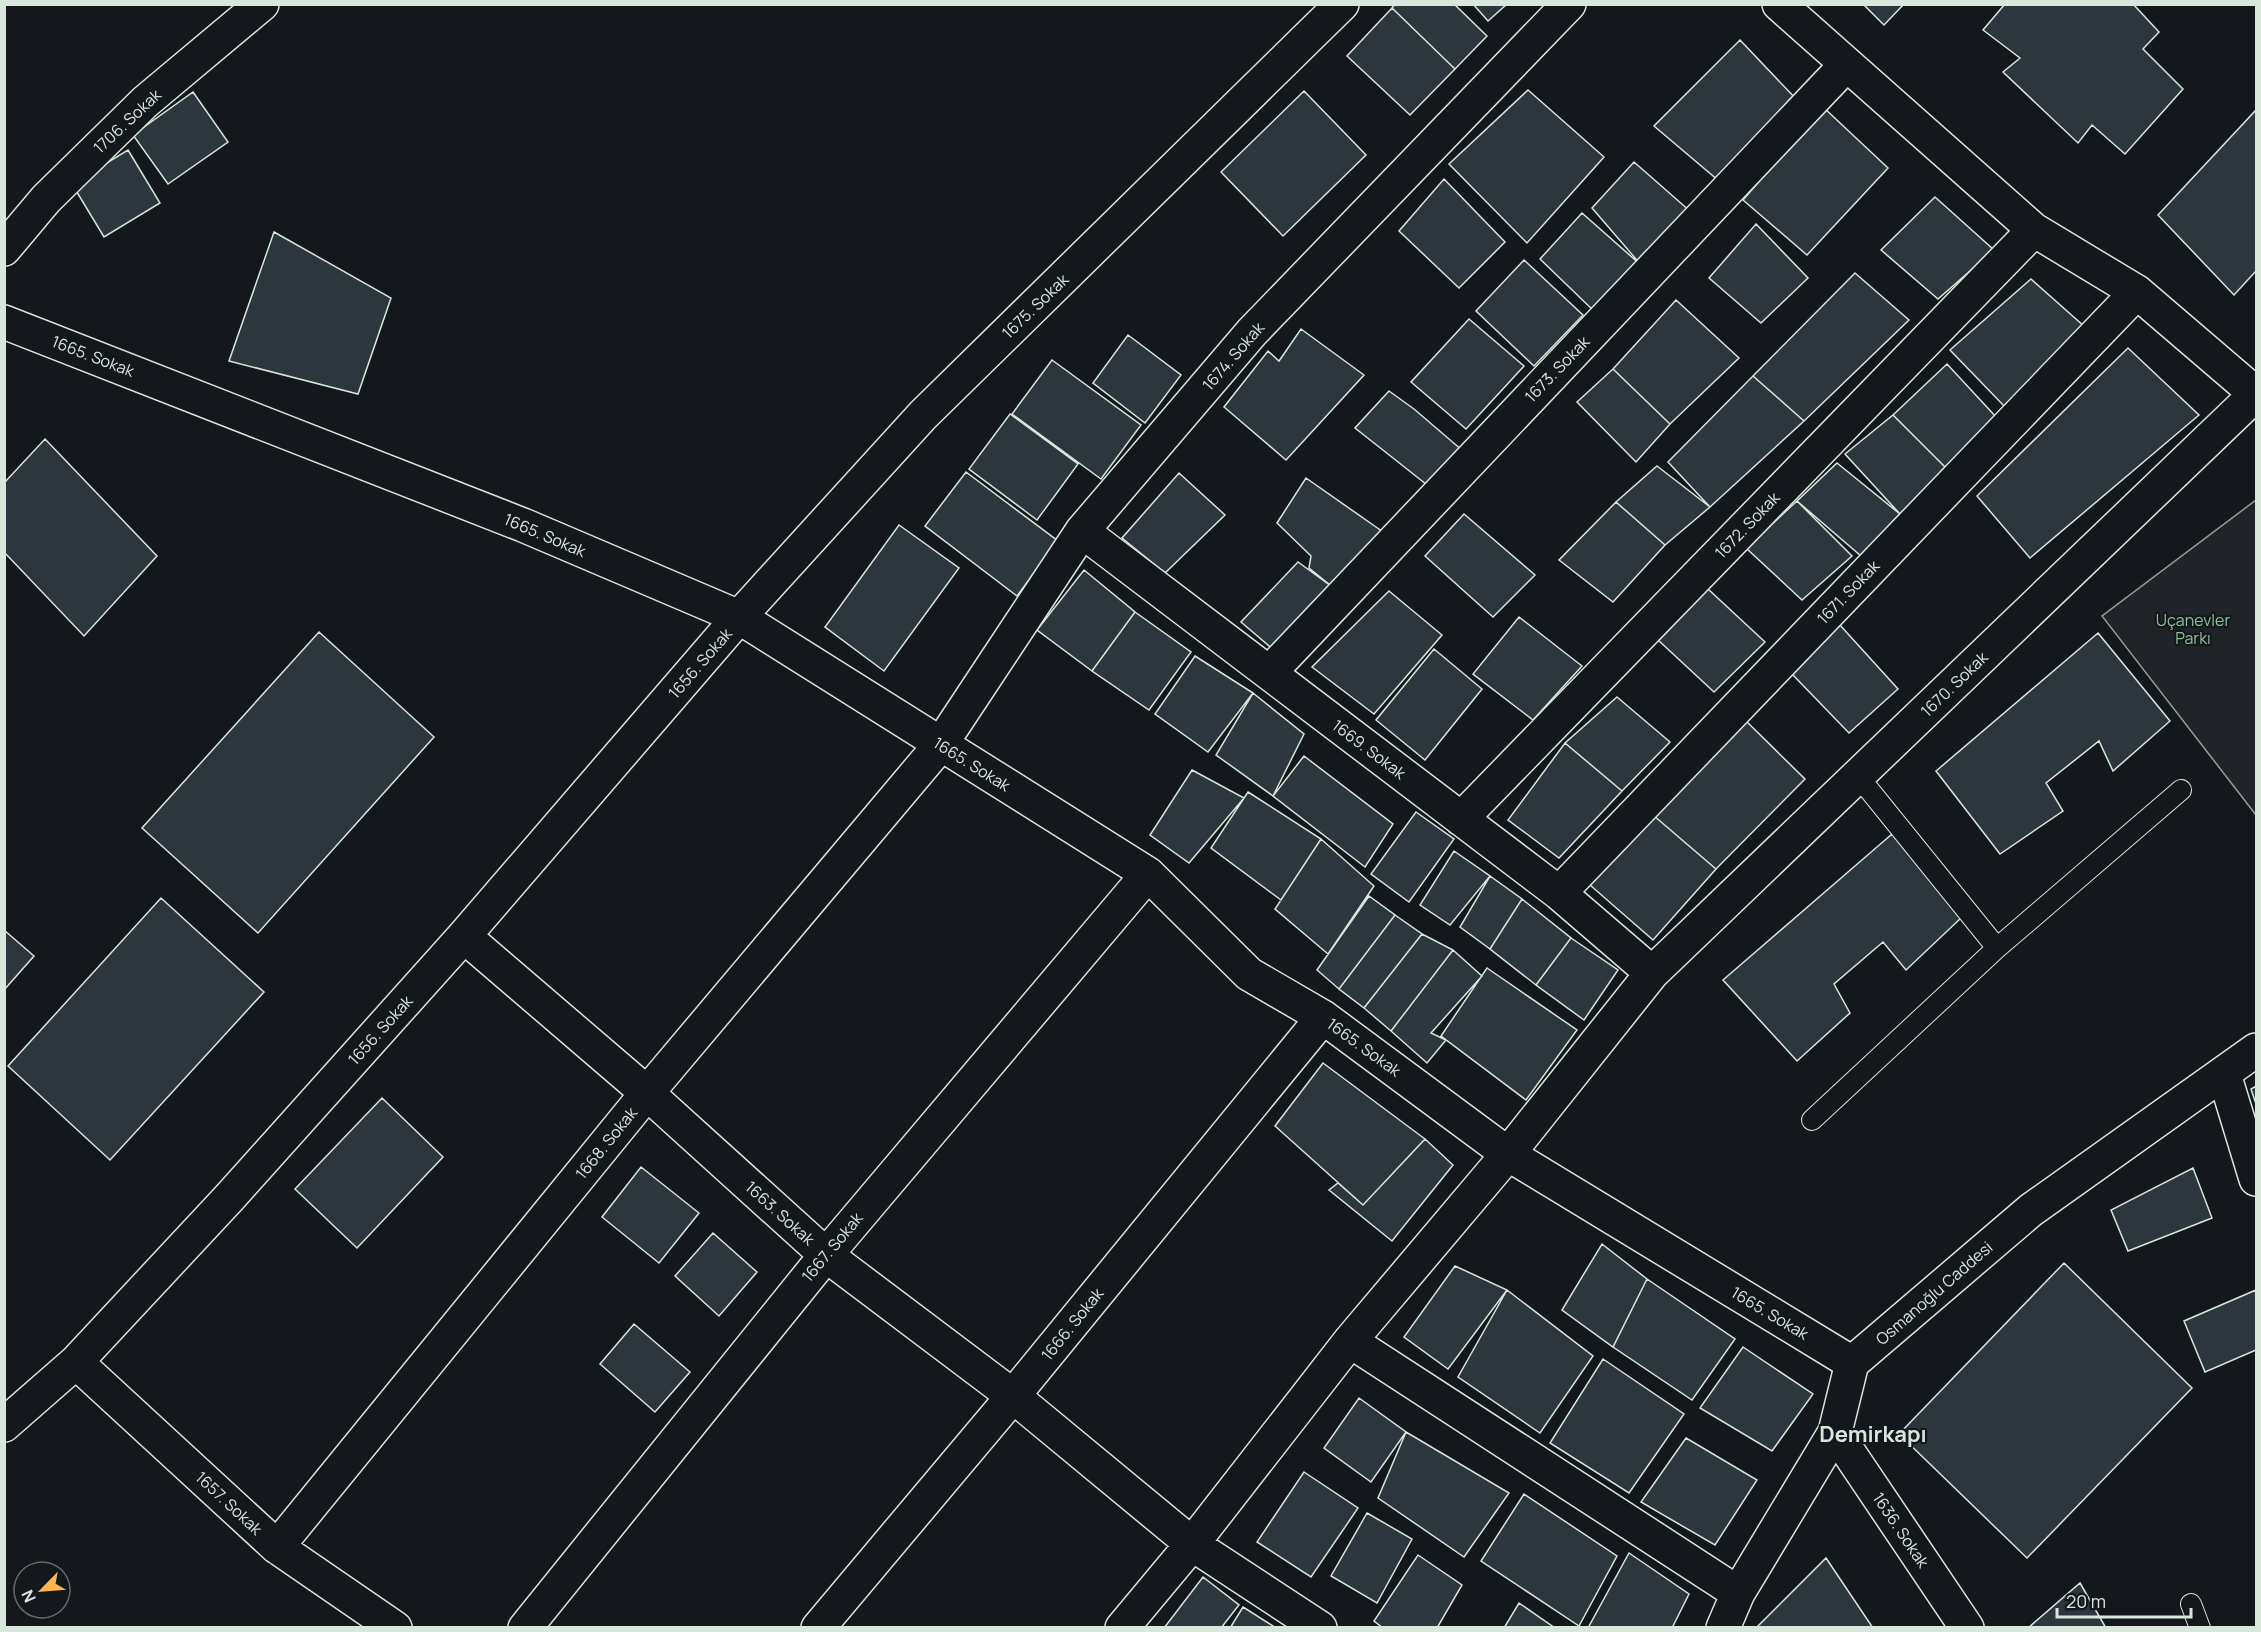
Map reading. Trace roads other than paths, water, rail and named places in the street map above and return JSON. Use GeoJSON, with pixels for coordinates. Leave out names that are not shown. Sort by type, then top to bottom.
{"type":"FeatureCollection","features":[{"type":"Feature","properties":{"kind":"street","name":"1706. Sokak"},"geometry":{"type":"LineString","coordinates":[[4,249],[46,199],[145,102],[262,4]]}},
{"type":"Feature","properties":{"kind":"street","name":"1675. Sokak"},"geometry":{"type":"LineString","coordinates":[[739,617],[923,415],[1342,4]]}},
{"type":"Feature","properties":{"kind":"street","name":"1674. Sokak"},"geometry":{"type":"LineString","coordinates":[[941,744],[1082,531],[1252,332],[1569,4]]}},
{"type":"Feature","properties":{"kind":"street"},"geometry":{"type":"LineString","coordinates":[[1779,4],[2034,230],[2137,292],[2256,394]]}},
{"type":"Feature","properties":{"kind":"street","name":"1673. Sokak"},"geometry":{"type":"LineString","coordinates":[[1269,673],[1846,65]]}},
{"type":"Feature","properties":{"kind":"street","name":"1672. Sokak"},"geometry":{"type":"LineString","coordinates":[[1461,819],[2034,230]]}},
{"type":"Feature","properties":{"kind":"street","name":"1671. Sokak"},"geometry":{"type":"LineString","coordinates":[[1559,893],[2137,292]]}},
{"type":"Feature","properties":{"kind":"street","name":"1665. Sokak"},"geometry":{"type":"LineString","coordinates":[[4,321],[523,525],[739,617],[1148,874],[1249,974],[1323,1017],[1508,1154],[1852,1363]]}},
{"type":"Feature","properties":{"kind":"street","name":"1670. Sokak"},"geometry":{"type":"LineString","coordinates":[[1122,1628],[1350,1341],[1508,1154],[1652,973],[2256,394]]}},
{"type":"Feature","properties":{"kind":"street","name":"1669. Sokak"},"geometry":{"type":"LineString","coordinates":[[1082,531],[1559,893],[1652,973]]}},
{"type":"Feature","properties":{"kind":"street","name":"1656. Sokak"},"geometry":{"type":"LineString","coordinates":[[4,1425],[76,1362],[237,1190],[464,936],[739,617]]}},
{"type":"Feature","properties":{"kind":"street","name":"1668. Sokak"},"geometry":{"type":"LineString","coordinates":[[277,1547],[647,1094],[941,744]]}},
{"type":"Feature","properties":{"kind":"street","name":"1667. Sokak"},"geometry":{"type":"LineString","coordinates":[[525,1628],[826,1255],[1148,874]]}},
{"type":"Feature","properties":{"kind":"street","name":"1663. Sokak"},"geometry":{"type":"LineString","coordinates":[[464,936],[647,1094],[826,1255],[1013,1396],[1191,1544],[1320,1628]]}},
{"type":"Feature","properties":{"kind":"street","name":"1666. Sokak"},"geometry":{"type":"LineString","coordinates":[[818,1628],[1013,1396],[1323,1017]]}},
{"type":"Feature","properties":{"kind":"street","name":"Osmanoğlu Caddesi"},"geometry":{"type":"LineString","coordinates":[[1852,1363],[2031,1210],[2256,1050]]}},
{"type":"Feature","properties":{"kind":"street"},"geometry":{"type":"LineString","coordinates":[[2224,1074],[2256,1179]]}},
{"type":"Feature","properties":{"kind":"street"},"geometry":{"type":"LineString","coordinates":[[1350,1341],[1738,1593]]}},
{"type":"Feature","properties":{"kind":"street","name":"1657. Sokak"},"geometry":{"type":"LineString","coordinates":[[76,1362],[277,1547],[395,1628]]}},
{"type":"Feature","properties":{"kind":"street"},"geometry":{"type":"LineString","coordinates":[[1723,1628],[1738,1593],[1834,1432],[1852,1363]]}},
{"type":"Feature","properties":{"kind":"street","name":"1636. Sokak"},"geometry":{"type":"LineString","coordinates":[[1834,1432],[1967,1628]]}},
{"type":"Feature","properties":{"kind":"lane"},"geometry":{"type":"LineString","coordinates":[[1858,776],[1998,948]]}},
{"type":"Feature","properties":{"kind":"lane"},"geometry":{"type":"LineString","coordinates":[[1812,1120],[1998,948],[2181,790]]}},
{"type":"Feature","properties":{"kind":"lane"},"geometry":{"type":"LineString","coordinates":[[2191,1604],[2200,1628]]}},
{"type":"Feature","properties":{"kind":"district","name":"Demirkapı"},"geometry":{"type":"Point","coordinates":[1873,1434]}},
{"type":"Feature","properties":{"kind":"park label","name":"Uçanevler Parkı"},"geometry":{"type":"Point","coordinates":[2193,629]}}]}
